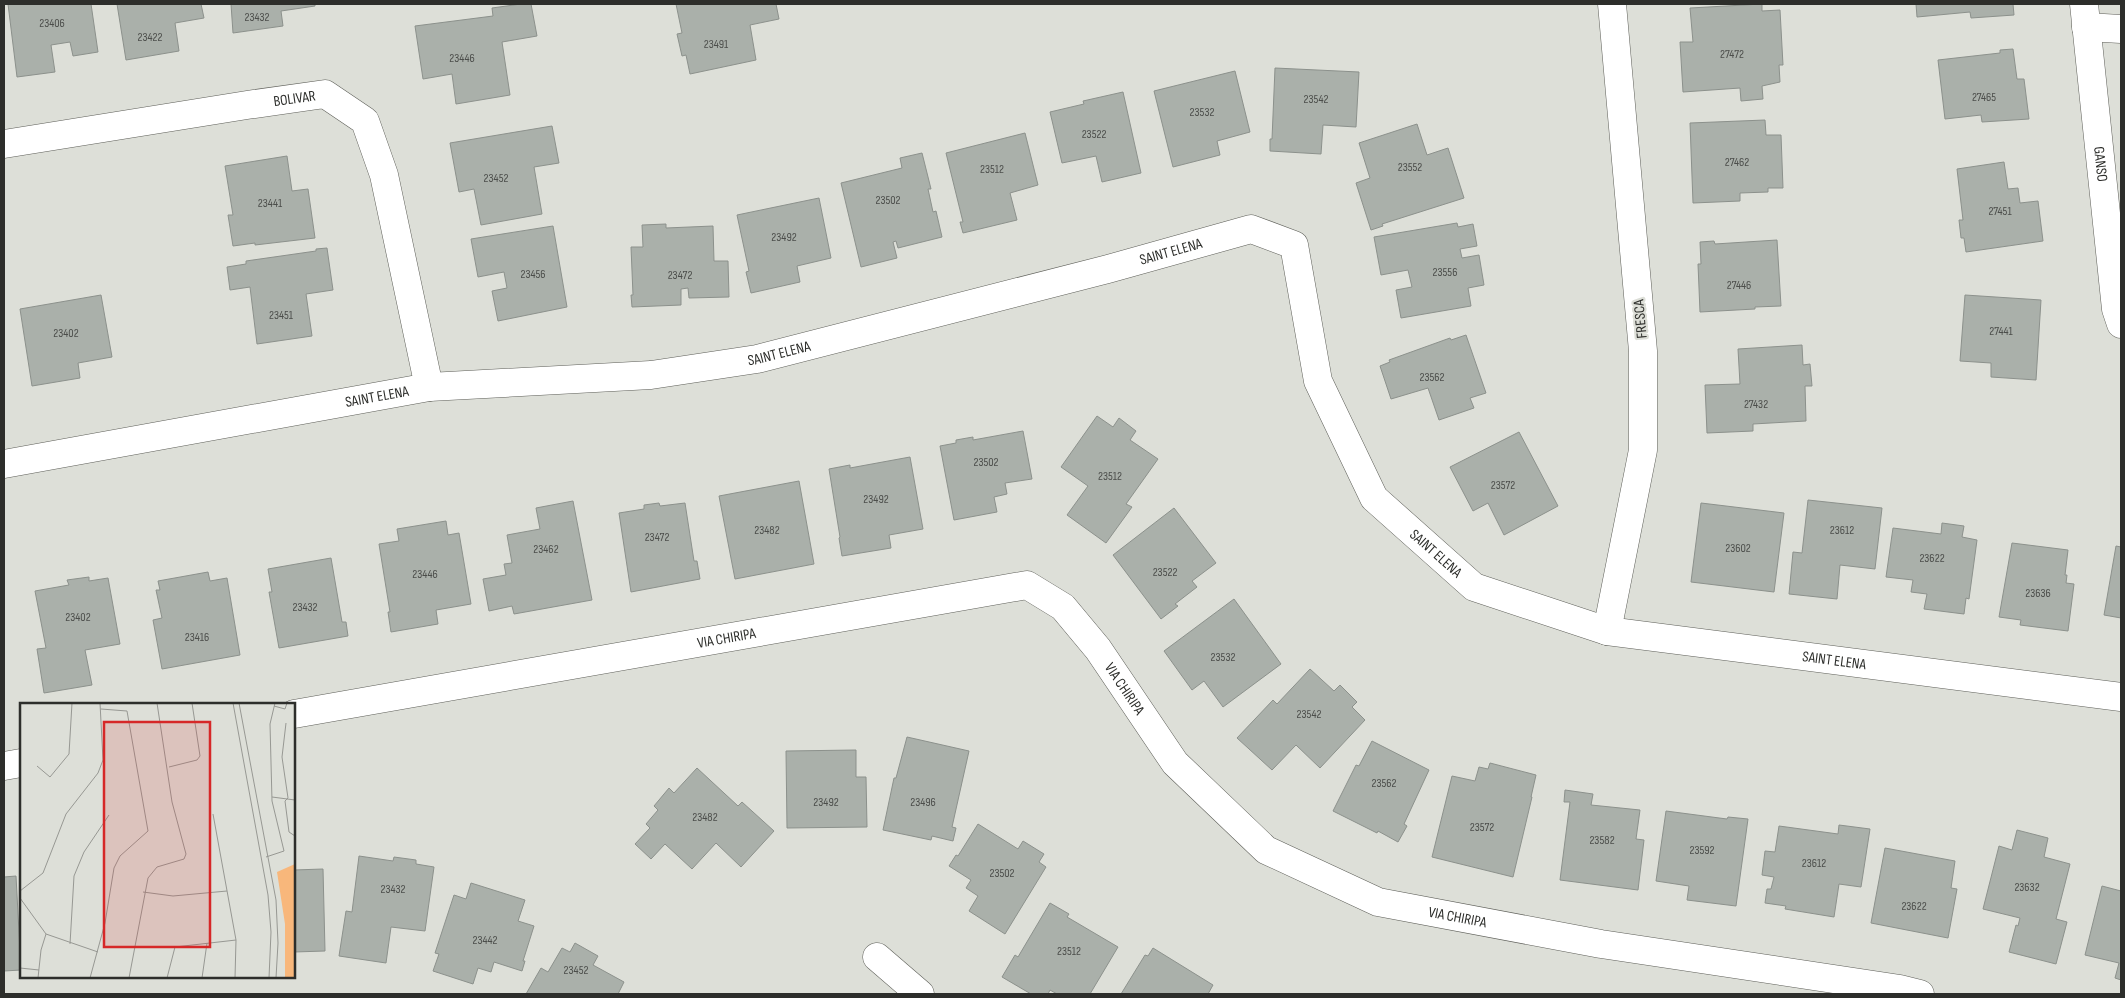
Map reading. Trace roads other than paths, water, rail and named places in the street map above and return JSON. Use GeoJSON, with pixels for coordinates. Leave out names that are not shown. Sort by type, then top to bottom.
{"type":"FeatureCollection","features":[{"type":"Feature","properties":{"kind":"street","name":"FRESCA"},"geometry":{"type":"LineString","coordinates":[[1607,631],[1643,450],[1643,351],[1612,4]]}},
{"type":"Feature","properties":{"kind":"street"},"geometry":{"type":"LineString","coordinates":[[2085,15],[2121,29]]}},
{"type":"Feature","properties":{"kind":"street","name":"GANSO"},"geometry":{"type":"LineString","coordinates":[[2085,15],[2116,309],[2121,324]]}},
{"type":"Feature","properties":{"kind":"street","name":"BOLIVAR"},"geometry":{"type":"LineString","coordinates":[[4,144],[325,94],[365,121],[384,175],[430,387]]}},
{"type":"Feature","properties":{"kind":"street","name":"SAINT ELENA"},"geometry":{"type":"LineString","coordinates":[[4,464],[430,387],[651,375],[757,359],[1108,270],[1251,229],[1294,245],[1318,380],[1374,498],[1474,587],[1607,631],[2121,696]]}},
{"type":"Feature","properties":{"kind":"street","name":"VIA CHIRIPA"},"geometry":{"type":"LineString","coordinates":[[295,714],[1026,585],[1063,607],[1098,649],[1175,763],[1266,850],[1378,902],[1601,944],[1900,989],[1920,994]]}},
{"type":"Feature","properties":{"kind":"street"},"geometry":{"type":"LineString","coordinates":[[4,766],[20,762]]}},
{"type":"Feature","properties":{"kind":"street"},"geometry":{"type":"LineString","coordinates":[[877,958],[920,994]]}}]}
